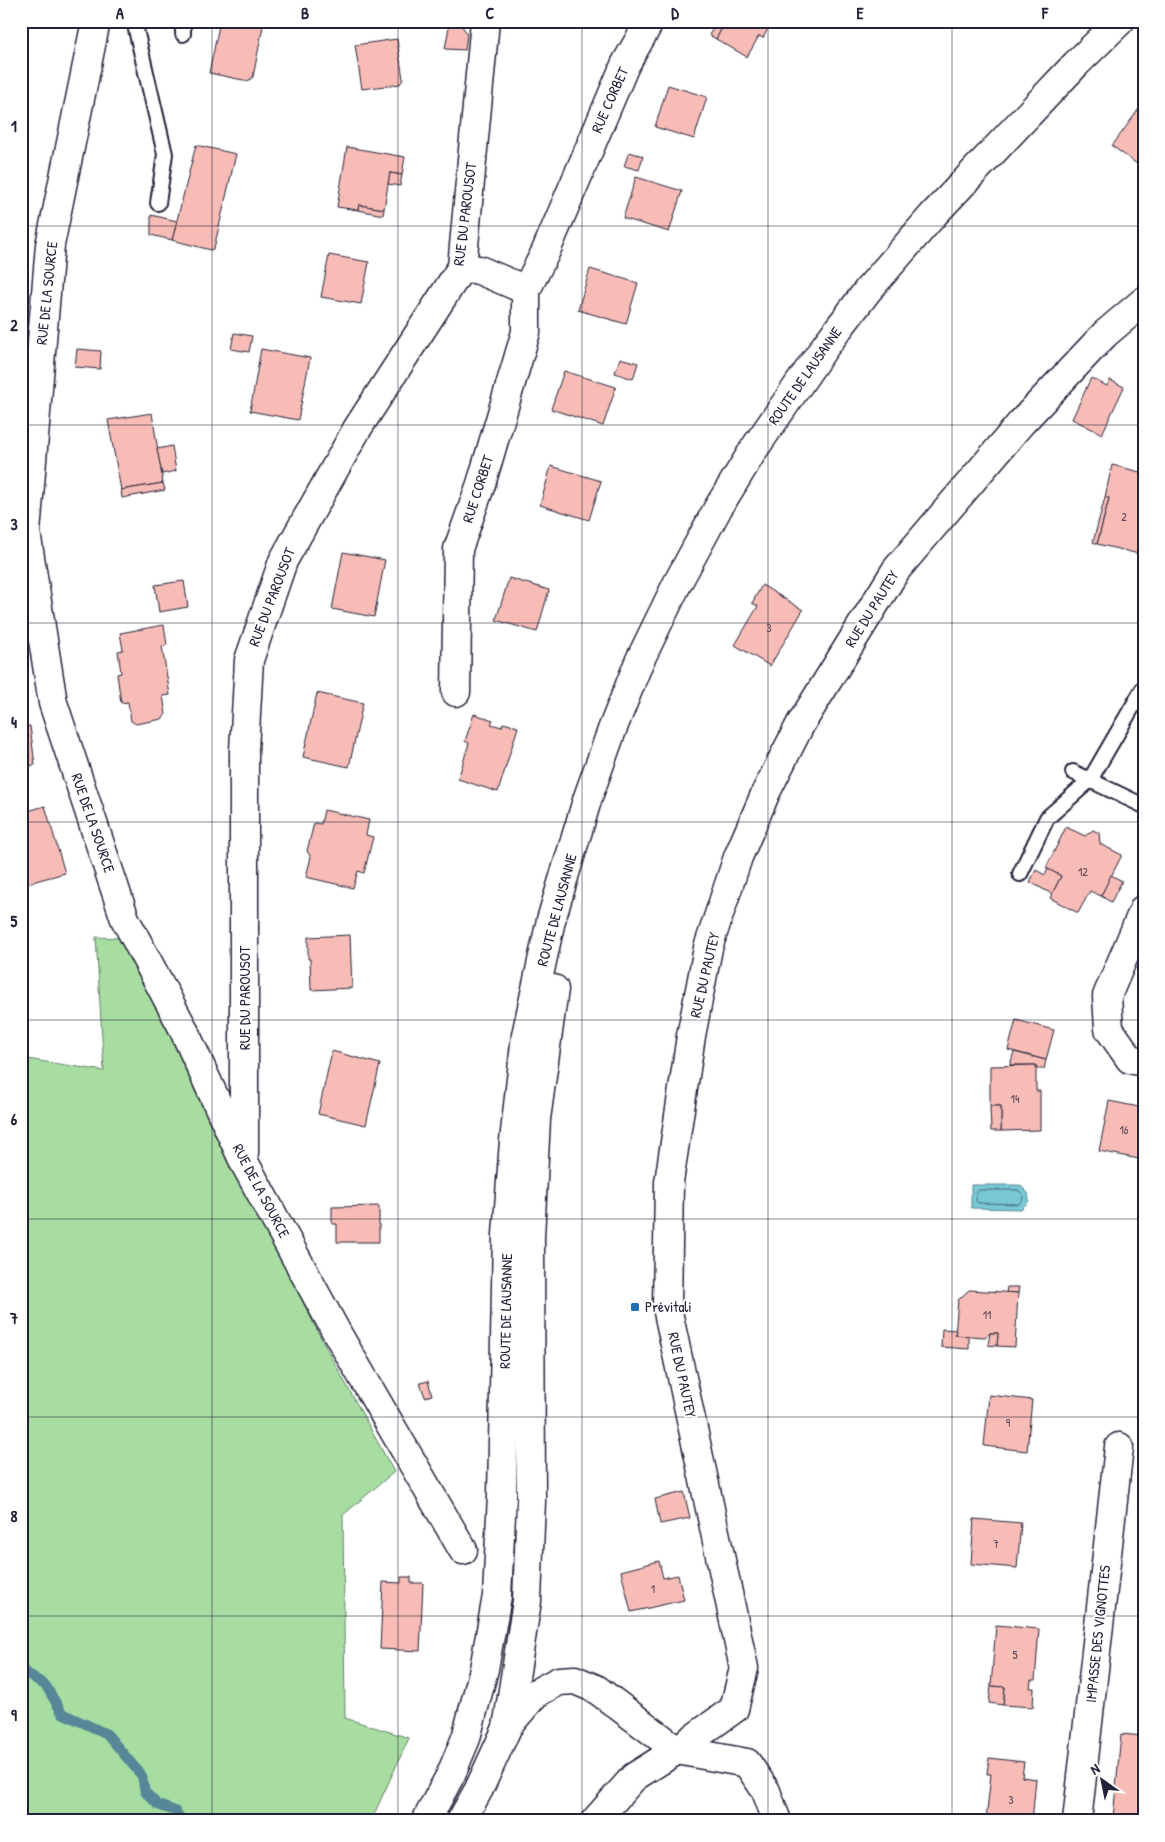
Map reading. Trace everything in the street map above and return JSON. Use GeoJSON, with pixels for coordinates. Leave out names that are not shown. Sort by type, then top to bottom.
{"type":"FeatureCollection","features":[{"type":"Feature","properties":{"kind":"street","name":"RUE DE LA SOURCE"},"geometry":{"type":"LineString","coordinates":[[96,21],[50,245],[26,532],[53,703],[125,919],[182,1026],[244,1162],[336,1332],[463,1550]]}},
{"type":"Feature","properties":{"kind":"street","name":"RUE DU PAROUSOT"},"geometry":{"type":"LineString","coordinates":[[244,1162],[244,750],[249,660],[283,561],[357,429],[462,267],[485,21]]}},
{"type":"Feature","properties":{"kind":"street","name":"RUE CORBET"},"geometry":{"type":"LineString","coordinates":[[456,692],[458,549],[481,484],[526,332],[526,290],[545,253],[625,65],[650,21]]}},
{"type":"Feature","properties":{"kind":"street","name":"ROUTE DE LAUSANNE"},"geometry":{"type":"LineString","coordinates":[[426,1821],[451,1774],[466,1738],[484,1669],[497,1596],[502,1495],[508,1234],[514,1141],[526,1035],[552,920],[588,797],[612,730],[639,662],[678,582],[718,508],[754,449],[826,345],[868,290],[934,214],[1076,64],[1120,21]]}},
{"type":"Feature","properties":{"kind":"street"},"geometry":{"type":"LineString","coordinates":[[462,267],[479,270],[526,290]]}},
{"type":"Feature","properties":{"kind":"street","name":"RUE DU PAUTEY"},"geometry":{"type":"LineString","coordinates":[[594,1821],[634,1777],[677,1750],[734,1709],[744,1668],[668,1307],[669,1182],[691,1036],[708,948],[738,858],[766,792],[800,725],[896,570],[1021,422],[1105,334],[1144,301]]}},
{"type":"Feature","properties":{"kind":"street","name":"ROUTE DE LAUSANNE"},"geometry":{"type":"LineString","coordinates":[[461,1821],[479,1789],[506,1728],[527,1591],[531,1501],[530,1237],[536,1119],[552,999],[574,901],[588,797]]}},
{"type":"Feature","properties":{"kind":"street"},"geometry":{"type":"LineString","coordinates":[[1144,909],[1107,996],[1109,1028],[1130,1059],[1144,1062]]}},
{"type":"Feature","properties":{"kind":"street","name":"IMPASSE DES VIGNOTTES"},"geometry":{"type":"LineString","coordinates":[[1077,1821],[1119,1447]]}},
{"type":"Feature","properties":{"kind":"street"},"geometry":{"type":"LineString","coordinates":[[506,1728],[536,1693],[559,1681],[575,1680],[596,1689],[677,1750],[747,1763],[766,1791],[777,1821]]}},
{"type":"Feature","properties":{"kind":"lane"},"geometry":{"type":"LineString","coordinates":[[134,21],[165,154],[158,204]]}},
{"type":"Feature","properties":{"kind":"lane"},"geometry":{"type":"LineString","coordinates":[[1020,874],[1047,818],[1090,780],[1144,687]]}},
{"type":"Feature","properties":{"kind":"lane"},"geometry":{"type":"LineString","coordinates":[[1074,772],[1144,806]]}},
{"type":"Feature","properties":{"kind":"green space"},"geometry":{"type":"Polygon","coordinates":[[[96,937],[121,938],[322,1340],[394,1472],[343,1515],[345,1718],[409,1738],[371,1821],[21,1821],[21,1039],[27,1059],[104,1071],[96,937]]]}},
{"type":"Feature","properties":{"kind":"water"},"geometry":{"type":"Polygon","coordinates":[[[971,1185],[1020,1185],[1028,1193],[1029,1201],[1021,1209],[971,1208],[971,1185]]]}},
{"type":"Feature","properties":{"kind":"building"},"geometry":{"type":"Polygon","coordinates":[[[220,21],[264,21],[253,77],[248,81],[209,73],[220,21]]]}},
{"type":"Feature","properties":{"kind":"building"},"geometry":{"type":"Polygon","coordinates":[[[450,21],[458,21],[467,33],[465,50],[445,49],[450,21]]]}},
{"type":"Feature","properties":{"kind":"building"},"geometry":{"type":"Polygon","coordinates":[[[717,21],[726,21],[716,39],[709,35],[717,21]]]}},
{"type":"Feature","properties":{"kind":"building"},"geometry":{"type":"Polygon","coordinates":[[[726,21],[772,21],[763,38],[759,36],[747,57],[716,39],[726,21]]]}},
{"type":"Feature","properties":{"kind":"building"},"geometry":{"type":"Polygon","coordinates":[[[397,39],[403,79],[400,84],[362,89],[355,45],[397,39]]]}},
{"type":"Feature","properties":{"kind":"building"},"geometry":{"type":"Polygon","coordinates":[[[668,85],[707,97],[694,139],[655,127],[668,85]]]}},
{"type":"Feature","properties":{"kind":"building"},"geometry":{"type":"Polygon","coordinates":[[[1144,102],[1144,169],[1112,146],[1144,102]]]}},
{"type":"Feature","properties":{"kind":"building"},"geometry":{"type":"Polygon","coordinates":[[[196,145],[236,154],[214,248],[211,250],[172,240],[196,145]]]}},
{"type":"Feature","properties":{"kind":"building"},"geometry":{"type":"Polygon","coordinates":[[[347,147],[405,157],[402,175],[390,173],[384,209],[359,205],[358,210],[337,207],[347,147]]]}},
{"type":"Feature","properties":{"kind":"building"},"geometry":{"type":"Polygon","coordinates":[[[629,152],[643,156],[639,170],[624,166],[629,152]]]}},
{"type":"Feature","properties":{"kind":"building"},"geometry":{"type":"Polygon","coordinates":[[[390,173],[402,175],[400,186],[388,184],[390,173]]]}},
{"type":"Feature","properties":{"kind":"building"},"geometry":{"type":"Polygon","coordinates":[[[636,177],[682,191],[669,232],[623,218],[636,177]]]}},
{"type":"Feature","properties":{"kind":"building"},"geometry":{"type":"Polygon","coordinates":[[[359,205],[384,209],[383,215],[358,210],[359,205]]]}},
{"type":"Feature","properties":{"kind":"building"},"geometry":{"type":"Polygon","coordinates":[[[151,215],[177,221],[172,240],[151,235],[151,215]]]}},
{"type":"Feature","properties":{"kind":"building"},"geometry":{"type":"Polygon","coordinates":[[[329,255],[369,262],[361,304],[321,297],[329,255]]]}},
{"type":"Feature","properties":{"kind":"building"},"geometry":{"type":"Polygon","coordinates":[[[590,269],[638,283],[626,324],[578,310],[590,269]]]}},
{"type":"Feature","properties":{"kind":"building"},"geometry":{"type":"Polygon","coordinates":[[[234,333],[252,336],[249,352],[231,349],[234,333]]]}},
{"type":"Feature","properties":{"kind":"building"},"geometry":{"type":"Polygon","coordinates":[[[77,349],[101,351],[100,369],[75,367],[77,349]]]}},
{"type":"Feature","properties":{"kind":"building"},"geometry":{"type":"Polygon","coordinates":[[[261,349],[310,358],[298,420],[250,411],[261,349]]]}},
{"type":"Feature","properties":{"kind":"building"},"geometry":{"type":"Polygon","coordinates":[[[620,358],[638,363],[633,379],[615,373],[620,358]]]}},
{"type":"Feature","properties":{"kind":"building"},"geometry":{"type":"Polygon","coordinates":[[[564,371],[616,387],[603,426],[551,409],[564,371]]]}},
{"type":"Feature","properties":{"kind":"building"},"geometry":{"type":"Polygon","coordinates":[[[1091,378],[1107,386],[1110,380],[1124,387],[1102,434],[1072,419],[1091,378]]]}},
{"type":"Feature","properties":{"kind":"building"},"geometry":{"type":"Polygon","coordinates":[[[152,413],[163,483],[121,490],[108,420],[152,413]]]}},
{"type":"Feature","properties":{"kind":"building"},"geometry":{"type":"Polygon","coordinates":[[[172,446],[176,471],[162,474],[157,449],[172,446]]]}},
{"type":"Feature","properties":{"kind":"building"},"geometry":{"type":"Polygon","coordinates":[[[1112,465],[1144,473],[1144,536],[1139,554],[1097,544],[1109,498],[1105,497],[1112,465]]]}},
{"type":"Feature","properties":{"kind":"building"},"geometry":{"type":"Polygon","coordinates":[[[551,466],[601,481],[589,520],[540,505],[551,466]]]}},
{"type":"Feature","properties":{"kind":"building"},"geometry":{"type":"Polygon","coordinates":[[[163,483],[165,490],[122,498],[121,490],[163,483]]]}},
{"type":"Feature","properties":{"kind":"building"},"geometry":{"type":"Polygon","coordinates":[[[1105,497],[1109,498],[1097,544],[1093,542],[1105,497]]]}},
{"type":"Feature","properties":{"kind":"building"},"geometry":{"type":"Polygon","coordinates":[[[343,552],[385,560],[374,617],[332,609],[343,552]]]}},
{"type":"Feature","properties":{"kind":"building"},"geometry":{"type":"Polygon","coordinates":[[[509,578],[549,590],[537,632],[496,620],[509,578]]]}},
{"type":"Feature","properties":{"kind":"building"},"geometry":{"type":"Polygon","coordinates":[[[184,581],[188,607],[159,612],[155,585],[184,581]]]}},
{"type":"Feature","properties":{"kind":"building"},"geometry":{"type":"Polygon","coordinates":[[[762,585],[803,610],[770,666],[735,645],[758,606],[752,603],[762,585]]]}},
{"type":"Feature","properties":{"kind":"building"},"geometry":{"type":"Polygon","coordinates":[[[164,625],[167,645],[162,646],[170,695],[163,696],[166,714],[162,719],[136,724],[131,721],[128,702],[121,703],[117,674],[121,673],[118,651],[123,650],[120,633],[164,625]]]}},
{"type":"Feature","properties":{"kind":"building"},"geometry":{"type":"Polygon","coordinates":[[[317,693],[363,703],[349,767],[303,757],[317,693]]]}},
{"type":"Feature","properties":{"kind":"building"},"geometry":{"type":"Polygon","coordinates":[[[474,714],[493,720],[491,724],[502,727],[503,723],[518,727],[498,792],[458,779],[469,743],[465,741],[474,714]]]}},
{"type":"Feature","properties":{"kind":"building"},"geometry":{"type":"Polygon","coordinates":[[[30,726],[35,765],[21,767],[21,727],[30,726]]]}},
{"type":"Feature","properties":{"kind":"building"},"geometry":{"type":"Polygon","coordinates":[[[45,806],[65,873],[21,885],[21,813],[45,806]]]}},
{"type":"Feature","properties":{"kind":"building"},"geometry":{"type":"Polygon","coordinates":[[[324,810],[369,820],[366,835],[373,837],[364,873],[358,871],[353,888],[306,877],[311,857],[307,851],[314,823],[321,824],[324,810]]]}},
{"type":"Feature","properties":{"kind":"building"},"geometry":{"type":"Polygon","coordinates":[[[1066,827],[1085,836],[1093,830],[1099,833],[1100,844],[1122,855],[1101,896],[1090,891],[1078,913],[1050,898],[1061,876],[1046,868],[1066,827]]]}},
{"type":"Feature","properties":{"kind":"building"},"geometry":{"type":"Polygon","coordinates":[[[1048,869],[1061,876],[1052,894],[1030,882],[1036,870],[1045,875],[1048,869]]]}},
{"type":"Feature","properties":{"kind":"building"},"geometry":{"type":"Polygon","coordinates":[[[1111,875],[1122,881],[1111,902],[1101,896],[1111,875]]]}},
{"type":"Feature","properties":{"kind":"building"},"geometry":{"type":"Polygon","coordinates":[[[350,935],[352,988],[311,990],[308,937],[350,935]]]}},
{"type":"Feature","properties":{"kind":"building"},"geometry":{"type":"Polygon","coordinates":[[[1016,1020],[1054,1030],[1046,1060],[1008,1050],[1016,1020]]]}},
{"type":"Feature","properties":{"kind":"building"},"geometry":{"type":"Polygon","coordinates":[[[332,1051],[380,1064],[366,1125],[318,1114],[332,1051]]]}},
{"type":"Feature","properties":{"kind":"building"},"geometry":{"type":"Polygon","coordinates":[[[1014,1052],[1046,1060],[1044,1069],[1036,1069],[1036,1065],[1010,1065],[1014,1052]]]}},
{"type":"Feature","properties":{"kind":"building"},"geometry":{"type":"Polygon","coordinates":[[[1036,1065],[1036,1091],[1040,1091],[1040,1130],[1001,1131],[1001,1106],[990,1106],[990,1066],[1036,1065]]]}},
{"type":"Feature","properties":{"kind":"building"},"geometry":{"type":"Polygon","coordinates":[[[1109,1101],[1144,1108],[1144,1160],[1099,1151],[1109,1101]]]}},
{"type":"Feature","properties":{"kind":"building"},"geometry":{"type":"Polygon","coordinates":[[[990,1106],[1001,1106],[1001,1131],[991,1131],[990,1106]]]}},
{"type":"Feature","properties":{"kind":"building"},"geometry":{"type":"Polygon","coordinates":[[[379,1206],[379,1242],[337,1242],[337,1224],[332,1224],[332,1207],[379,1206]]]}},
{"type":"Feature","properties":{"kind":"building"},"geometry":{"type":"Polygon","coordinates":[[[1007,1287],[1019,1287],[1018,1293],[1006,1293],[1007,1287]]]}},
{"type":"Feature","properties":{"kind":"building"},"geometry":{"type":"Polygon","coordinates":[[[969,1290],[1018,1293],[1015,1347],[997,1346],[998,1333],[990,1333],[985,1337],[955,1335],[958,1300],[969,1290]]]}},
{"type":"Feature","properties":{"kind":"building"},"geometry":{"type":"Polygon","coordinates":[[[942,1329],[956,1330],[955,1335],[969,1336],[969,1349],[941,1347],[942,1329]]]}},
{"type":"Feature","properties":{"kind":"building"},"geometry":{"type":"Polygon","coordinates":[[[990,1333],[998,1333],[997,1346],[988,1345],[990,1333]]]}},
{"type":"Feature","properties":{"kind":"building"},"geometry":{"type":"Polygon","coordinates":[[[428,1381],[432,1395],[425,1397],[420,1383],[428,1381]]]}},
{"type":"Feature","properties":{"kind":"building"},"geometry":{"type":"Polygon","coordinates":[[[989,1395],[1032,1400],[1027,1451],[984,1446],[989,1395]]]}},
{"type":"Feature","properties":{"kind":"building"},"geometry":{"type":"Polygon","coordinates":[[[684,1492],[690,1518],[660,1524],[655,1499],[684,1492]]]}},
{"type":"Feature","properties":{"kind":"building"},"geometry":{"type":"Polygon","coordinates":[[[974,1519],[1021,1523],[1017,1568],[971,1564],[974,1519]]]}},
{"type":"Feature","properties":{"kind":"building"},"geometry":{"type":"Polygon","coordinates":[[[659,1561],[663,1578],[678,1575],[684,1600],[631,1612],[621,1571],[659,1561]]]}},
{"type":"Feature","properties":{"kind":"building"},"geometry":{"type":"Polygon","coordinates":[[[401,1577],[411,1577],[411,1583],[423,1583],[420,1651],[380,1649],[383,1582],[401,1583],[401,1577]]]}},
{"type":"Feature","properties":{"kind":"building"},"geometry":{"type":"Polygon","coordinates":[[[996,1625],[1039,1629],[1035,1680],[1031,1680],[1030,1688],[1034,1688],[1033,1707],[1003,1705],[1005,1687],[991,1686],[996,1625]]]}},
{"type":"Feature","properties":{"kind":"building"},"geometry":{"type":"Polygon","coordinates":[[[991,1686],[1005,1687],[1003,1705],[989,1703],[991,1686]]]}},
{"type":"Feature","properties":{"kind":"building"},"geometry":{"type":"Polygon","coordinates":[[[1121,1734],[1144,1736],[1144,1821],[1113,1818],[1121,1734]]]}},
{"type":"Feature","properties":{"kind":"building"},"geometry":{"type":"Polygon","coordinates":[[[989,1758],[1024,1762],[1022,1777],[1036,1779],[1032,1821],[986,1821],[991,1774],[987,1774],[989,1758]]]}},
{"type":"Feature","properties":{"kind":"waterway"},"geometry":{"type":"LineString","coordinates":[[21,1669],[46,1686],[62,1713],[107,1734],[142,1776],[145,1792],[158,1805],[175,1811],[183,1821]]}},
{"type":"Feature","properties":{"kind":"place","name":"Prévitali"},"geometry":{"type":"Point","coordinates":[635,1307]}}]}
